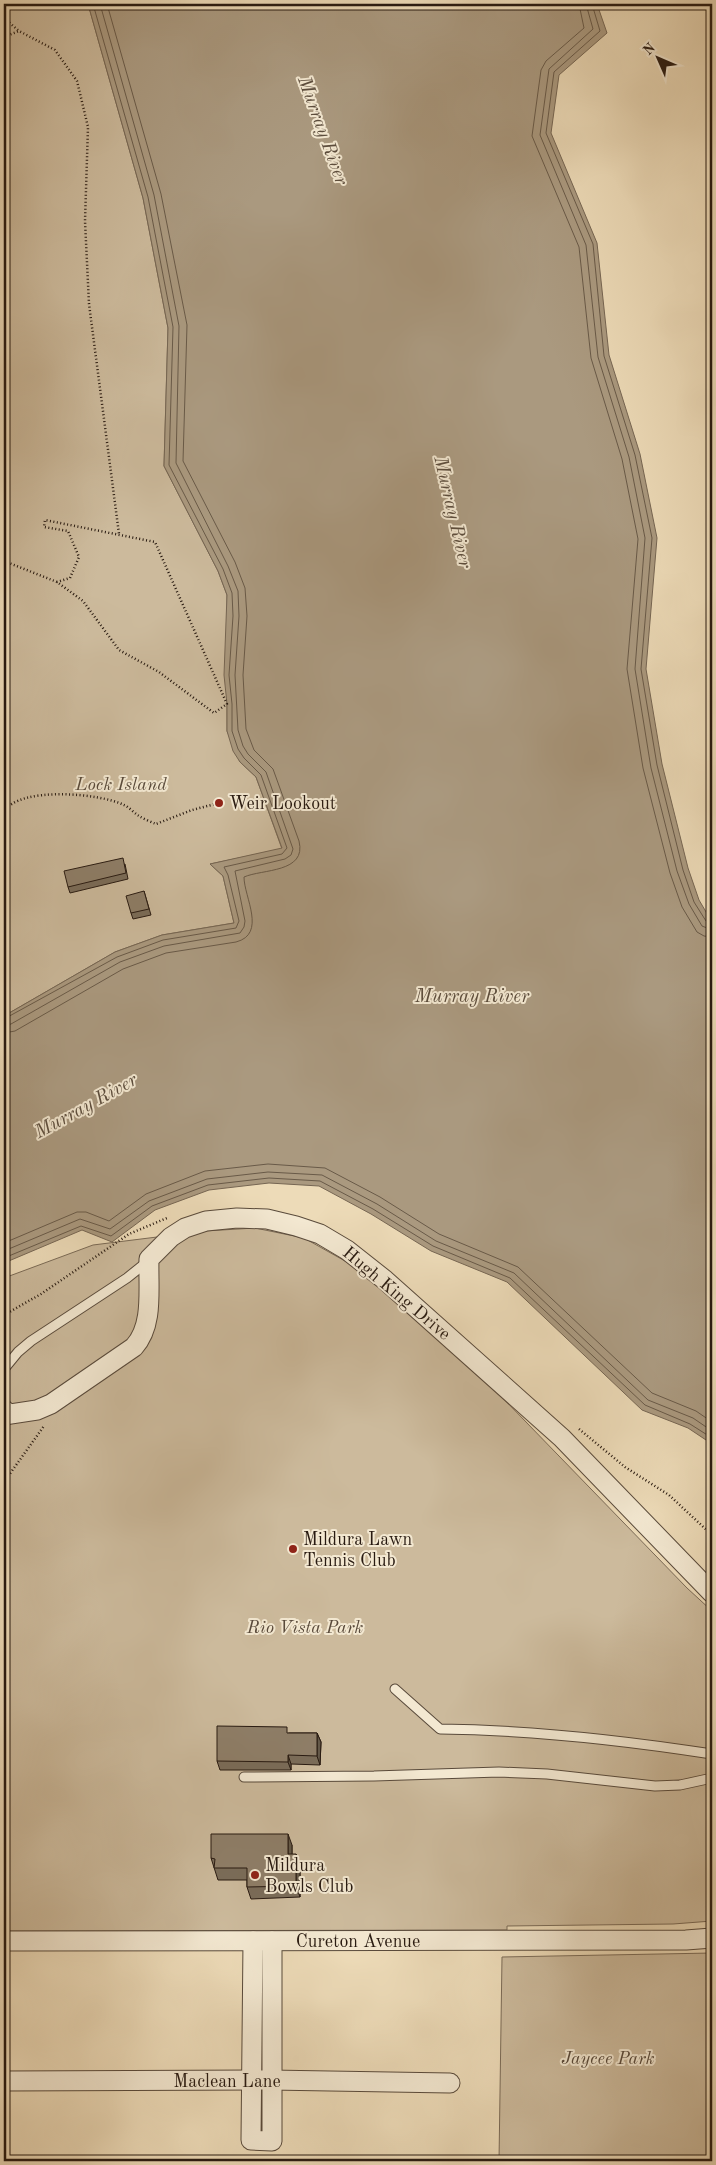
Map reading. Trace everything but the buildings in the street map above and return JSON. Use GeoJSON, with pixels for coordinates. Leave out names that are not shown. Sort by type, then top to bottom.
{"type":"FeatureCollection","features":[{"type":"Feature","properties":{"kind":"street","name":"Hugh King Drive"},"geometry":{"type":"LineString","coordinates":[[149,1259],[171,1237],[185,1228],[206,1221],[237,1218],[267,1219],[296,1226],[320,1234],[334,1242],[385,1280],[555,1432],[712,1593]]}},
{"type":"Feature","properties":{"kind":"street"},"geometry":{"type":"LineString","coordinates":[[7,1410],[37,1410],[51,1404],[134,1347],[142,1339],[147,1326],[149,1259]]}},
{"type":"Feature","properties":{"kind":"street","name":"Cureton Avenue"},"geometry":{"type":"LineString","coordinates":[[4,1941],[686,1940],[712,1938]]}},
{"type":"Feature","properties":{"kind":"street"},"geometry":{"type":"LineString","coordinates":[[253,1941],[251,2140],[272,2141],[270,2080],[272,1941]]}},
{"type":"Feature","properties":{"kind":"street","name":"Maclean Lane"},"geometry":{"type":"LineString","coordinates":[[4,2081],[270,2080],[450,2083]]}},
{"type":"Feature","properties":{"kind":"lane"},"geometry":{"type":"LineString","coordinates":[[4,1369],[18,1352],[31,1342],[127,1278],[149,1259]]}},
{"type":"Feature","properties":{"kind":"lane"},"geometry":{"type":"LineString","coordinates":[[395,1689],[440,1728],[491,1730],[584,1738],[712,1754]]}},
{"type":"Feature","properties":{"kind":"lane"},"geometry":{"type":"LineString","coordinates":[[244,1777],[506,1772],[547,1774],[655,1786],[680,1785],[712,1778]]}},
{"type":"Feature","properties":{"kind":"lane"},"geometry":{"type":"LineString","coordinates":[[252,1987],[271,1987]]}},
{"type":"Feature","properties":{"kind":"lane"},"geometry":{"type":"LineString","coordinates":[[251,2107],[271,2107]]}},
{"type":"Feature","properties":{"kind":"path"},"geometry":{"type":"LineString","coordinates":[[4,18],[20,31],[55,50],[77,81],[88,127],[86,221],[89,304],[119,534]]}},
{"type":"Feature","properties":{"kind":"path"},"geometry":{"type":"LineString","coordinates":[[4,37],[20,31]]}},
{"type":"Feature","properties":{"kind":"path"},"geometry":{"type":"LineString","coordinates":[[4,562],[57,582],[83,601],[119,650],[159,672],[214,713],[227,704],[156,542],[46,520],[44,527],[68,531],[78,557],[70,578],[57,582]]}},
{"type":"Feature","properties":{"kind":"path"},"geometry":{"type":"LineString","coordinates":[[4,812],[8,804],[17,801],[52,794],[86,794],[124,805],[140,817],[156,824],[192,810],[219,803]]}},
{"type":"Feature","properties":{"kind":"path"},"geometry":{"type":"LineString","coordinates":[[4,1315],[41,1294],[129,1234],[171,1217]]}},
{"type":"Feature","properties":{"kind":"path"},"geometry":{"type":"LineString","coordinates":[[4,1482],[46,1424],[51,1404]]}},
{"type":"Feature","properties":{"kind":"path"},"geometry":{"type":"LineString","coordinates":[[576,1427],[625,1467],[669,1494],[712,1535]]}},
{"type":"Feature","properties":{"kind":"green space","name":"Lock Island"},"geometry":{"type":"Polygon","coordinates":[[[4,4],[88,4],[143,198],[168,328],[164,466],[218,571],[227,595],[227,731],[240,762],[256,777],[282,849],[210,864],[223,876],[234,923],[162,935],[115,952],[4,1016],[4,4]]]}},
{"type":"Feature","properties":{"kind":"green space","name":"Rio Vista Park"},"geometry":{"type":"Polygon","coordinates":[[[255,1228],[304,1238],[361,1270],[494,1389],[687,1588],[712,1611],[712,1921],[673,1924],[507,1926],[507,1930],[4,1931],[4,1278],[93,1245],[205,1231],[255,1228]]]}},
{"type":"Feature","properties":{"kind":"green space","name":"Jaycee Park"},"geometry":{"type":"Polygon","coordinates":[[[712,1953],[712,2161],[499,2161],[502,1957],[712,1953]]]}},
{"type":"Feature","properties":{"kind":"water","name":"Murray River"},"geometry":{"type":"Polygon","coordinates":[[[88,4],[597,4],[607,33],[559,75],[551,133],[597,243],[609,355],[640,454],[657,538],[646,669],[662,764],[688,868],[699,900],[712,922],[712,1444],[688,1428],[642,1410],[507,1282],[431,1251],[371,1214],[319,1186],[269,1183],[209,1190],[155,1210],[112,1242],[82,1230],[4,1263],[4,1016],[115,952],[162,935],[234,923],[223,876],[210,864],[282,848],[256,777],[240,762],[233,751],[227,731],[224,675],[227,595],[218,571],[164,466],[168,328],[143,198],[88,4]]]}},
{"type":"Feature","properties":{"kind":"place","name":"Weir Lookout"},"geometry":{"type":"Point","coordinates":[219,803]}},
{"type":"Feature","properties":{"kind":"place","name":"Mildura Lawn Tennis Club"},"geometry":{"type":"Point","coordinates":[293,1549]}},
{"type":"Feature","properties":{"kind":"place","name":"Mildura Bowls Club"},"geometry":{"type":"Point","coordinates":[255,1875]}}]}
